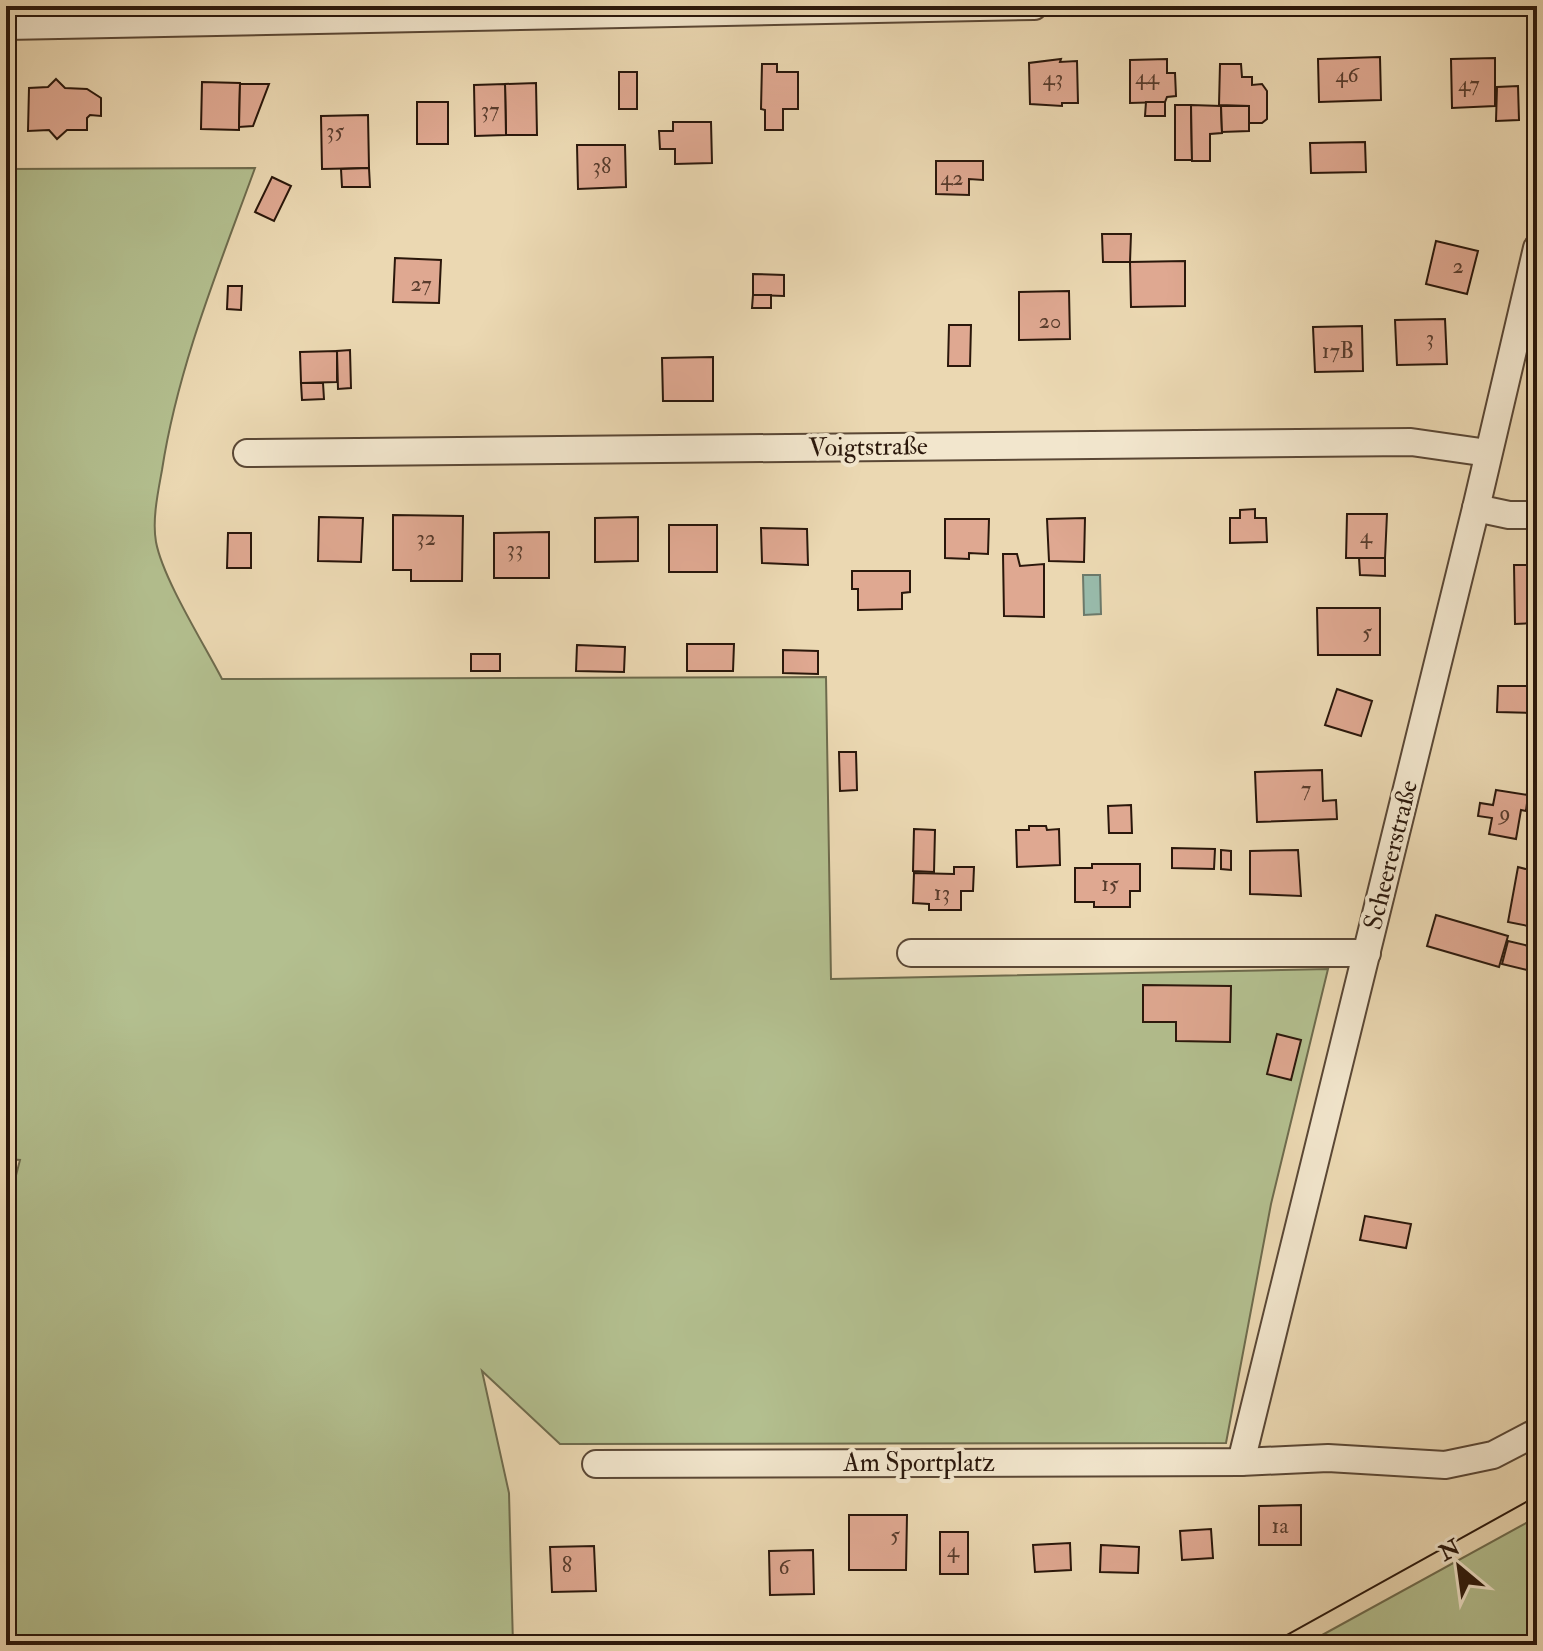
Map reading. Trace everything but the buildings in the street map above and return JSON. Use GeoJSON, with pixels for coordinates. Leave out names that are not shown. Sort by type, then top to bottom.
{"type":"FeatureCollection","features":[{"type":"Feature","properties":{"kind":"street"},"geometry":{"type":"LineString","coordinates":[[6,26],[1034,6]]}},
{"type":"Feature","properties":{"kind":"street","name":"Scheererstraße"},"geometry":{"type":"LineString","coordinates":[[1241,1462],[1537,248]]}},
{"type":"Feature","properties":{"kind":"street","name":"Voigtstraße"},"geometry":{"type":"LineString","coordinates":[[247,453],[1411,442],[1488,453]]}},
{"type":"Feature","properties":{"kind":"street"},"geometry":{"type":"LineString","coordinates":[[1476,508],[1509,515],[1537,515]]}},
{"type":"Feature","properties":{"kind":"street"},"geometry":{"type":"LineString","coordinates":[[911,953],[1367,953]]}},
{"type":"Feature","properties":{"kind":"street","name":"Am Sportplatz"},"geometry":{"type":"LineString","coordinates":[[596,1464],[1241,1462],[1328,1458],[1445,1465],[1493,1455],[1537,1432]]}},
{"type":"Feature","properties":{"kind":"green space"},"geometry":{"type":"Polygon","coordinates":[[[255,168],[214,280],[178,393],[155,515],[160,557],[222,679],[826,677],[831,979],[1328,969],[1271,1204],[1226,1443],[560,1444],[482,1371],[509,1493],[513,1645],[6,1645],[6,1214],[20,1160],[6,1159],[6,169],[255,168]]]}},
{"type":"Feature","properties":{"kind":"green space"},"geometry":{"type":"Polygon","coordinates":[[[1537,1517],[1537,1645],[1304,1645],[1537,1517]]]}},
{"type":"Feature","properties":{"kind":"shaded area"},"geometry":{"type":"Polygon","coordinates":[[[1083,575],[1100,575],[1101,614],[1084,615],[1083,575]]]}},
{"type":"Feature","properties":{"kind":"tram line"},"geometry":{"type":"LineString","coordinates":[[1269,1645],[1537,1496]]}}]}
